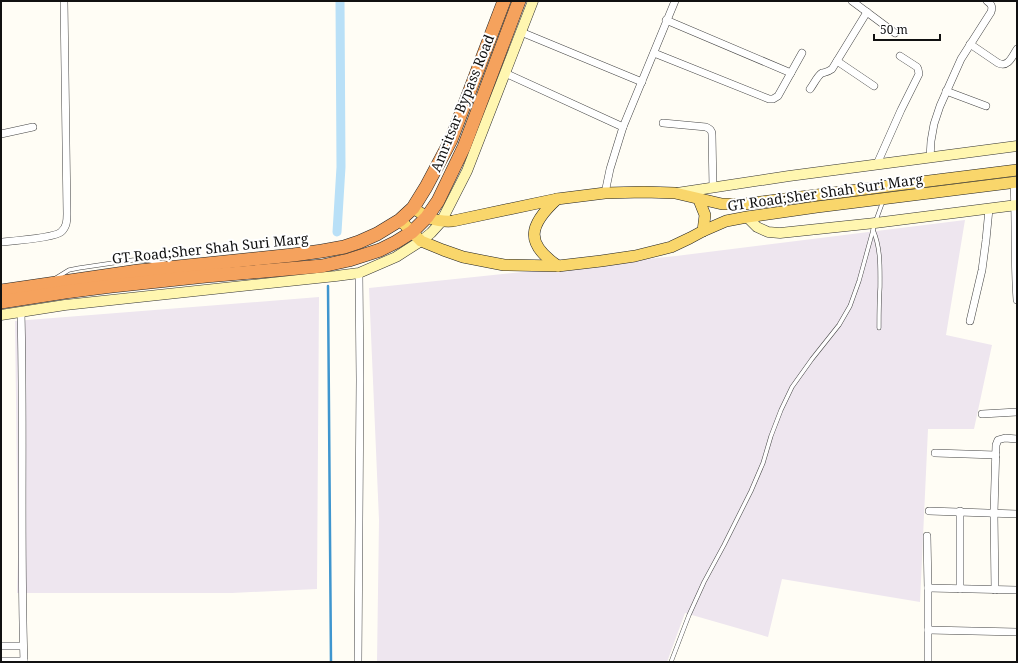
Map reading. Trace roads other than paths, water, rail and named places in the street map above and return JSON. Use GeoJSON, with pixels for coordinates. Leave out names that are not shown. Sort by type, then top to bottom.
{"type":"FeatureCollection","features":[{"type":"Feature","properties":{"kind":"highway","name":"Amritsar Bypass Road"},"geometry":{"type":"LineString","coordinates":[[400,220],[413,208],[451,140],[504,1]]}},
{"type":"Feature","properties":{"kind":"highway","name":"Amritsar Bypass Road"},"geometry":{"type":"LineString","coordinates":[[417,236],[427,217],[438,201],[464,147],[519,1]]}},
{"type":"Feature","properties":{"kind":"highway","name":"GT Road;Sher Shah Suri Marg"},"geometry":{"type":"LineString","coordinates":[[1,290],[138,271],[322,251],[344,247],[359,242],[377,234],[400,220]]}},
{"type":"Feature","properties":{"kind":"highway","name":"GT Road;Sher Shah Suri Marg"},"geometry":{"type":"LineString","coordinates":[[1,302],[65,292],[228,274],[322,266],[349,260],[380,250],[396,242],[417,236]]}},
{"type":"Feature","properties":{"kind":"main road","name":"GT Road;Sher Shah Suri Marg"},"geometry":{"type":"LineString","coordinates":[[413,208],[427,217],[441,222],[453,221],[557,199],[605,193],[675,193],[722,204],[745,204],[1017,170]]}},
{"type":"Feature","properties":{"kind":"main road","name":"GT Road;Sher Shah Suri Marg"},"geometry":{"type":"LineString","coordinates":[[400,220],[417,236],[443,250],[470,258],[504,265],[558,266],[635,256],[671,247],[726,221],[747,217],[1016,182]]}},
{"type":"Feature","properties":{"kind":"main road"},"geometry":{"type":"LineString","coordinates":[[557,199],[539,219],[535,228],[534,237],[542,253],[558,266]]}},
{"type":"Feature","properties":{"kind":"main road"},"geometry":{"type":"LineString","coordinates":[[700,200],[705,215],[703,231]]}},
{"type":"Feature","properties":{"kind":"street"},"geometry":{"type":"LineString","coordinates":[[1,242],[57,234],[62,231],[66,224],[64,1]]}},
{"type":"Feature","properties":{"kind":"street"},"geometry":{"type":"LineString","coordinates":[[1,315],[66,305],[359,273],[396,257],[417,236],[431,233],[441,222],[467,171],[533,1]]}},
{"type":"Feature","properties":{"kind":"street"},"geometry":{"type":"LineString","coordinates":[[605,193],[610,169],[623,127],[675,1]]}},
{"type":"Feature","properties":{"kind":"street"},"geometry":{"type":"LineString","coordinates":[[852,1],[895,33]]}},
{"type":"Feature","properties":{"kind":"street"},"geometry":{"type":"LineString","coordinates":[[930,158],[934,124],[940,106],[961,59],[991,12],[991,3],[987,1]]}},
{"type":"Feature","properties":{"kind":"street"},"geometry":{"type":"LineString","coordinates":[[810,89],[818,76],[832,69],[867,12]]}},
{"type":"Feature","properties":{"kind":"street"},"geometry":{"type":"LineString","coordinates":[[666,20],[791,73]]}},
{"type":"Feature","properties":{"kind":"street"},"geometry":{"type":"LineString","coordinates":[[521,32],[642,82]]}},
{"type":"Feature","properties":{"kind":"street"},"geometry":{"type":"LineString","coordinates":[[970,44],[1002,65],[1010,61],[1017,49]]}},
{"type":"Feature","properties":{"kind":"street"},"geometry":{"type":"LineString","coordinates":[[654,53],[769,99],[773,99],[778,96],[802,54]]}},
{"type":"Feature","properties":{"kind":"street"},"geometry":{"type":"LineString","coordinates":[[876,164],[919,74],[917,67],[900,56]]}},
{"type":"Feature","properties":{"kind":"street"},"geometry":{"type":"LineString","coordinates":[[837,61],[874,86]]}},
{"type":"Feature","properties":{"kind":"street"},"geometry":{"type":"LineString","coordinates":[[505,73],[623,127]]}},
{"type":"Feature","properties":{"kind":"street"},"geometry":{"type":"LineString","coordinates":[[946,91],[986,106]]}},
{"type":"Feature","properties":{"kind":"street"},"geometry":{"type":"LineString","coordinates":[[663,123],[706,127],[712,131],[713,188]]}},
{"type":"Feature","properties":{"kind":"street"},"geometry":{"type":"LineString","coordinates":[[1,134],[33,127]]}},
{"type":"Feature","properties":{"kind":"street"},"geometry":{"type":"LineString","coordinates":[[675,193],[876,164],[1017,146]]}},
{"type":"Feature","properties":{"kind":"street"},"geometry":{"type":"LineString","coordinates":[[1016,182],[1015,264],[1017,300]]}},
{"type":"Feature","properties":{"kind":"street"},"geometry":{"type":"LineString","coordinates":[[747,217],[757,228],[768,232],[780,233],[874,226],[1016,205]]}},
{"type":"Feature","properties":{"kind":"street"},"geometry":{"type":"LineString","coordinates":[[970,321],[982,270],[989,209]]}},
{"type":"Feature","properties":{"kind":"street"},"geometry":{"type":"LineString","coordinates":[[358,662],[360,380],[359,273]]}},
{"type":"Feature","properties":{"kind":"street"},"geometry":{"type":"LineString","coordinates":[[1,661],[24,661],[21,312]]}},
{"type":"Feature","properties":{"kind":"street"},"geometry":{"type":"LineString","coordinates":[[982,414],[1017,412]]}},
{"type":"Feature","properties":{"kind":"street"},"geometry":{"type":"LineString","coordinates":[[995,590],[994,513],[996,445],[998,440],[1005,438],[1017,439]]}},
{"type":"Feature","properties":{"kind":"street"},"geometry":{"type":"LineString","coordinates":[[935,453],[996,455]]}},
{"type":"Feature","properties":{"kind":"street"},"geometry":{"type":"LineString","coordinates":[[929,511],[1017,514]]}},
{"type":"Feature","properties":{"kind":"street"},"geometry":{"type":"LineString","coordinates":[[960,511],[960,589]]}},
{"type":"Feature","properties":{"kind":"street"},"geometry":{"type":"LineString","coordinates":[[927,536],[928,662]]}},
{"type":"Feature","properties":{"kind":"street"},"geometry":{"type":"LineString","coordinates":[[928,588],[1017,590]]}},
{"type":"Feature","properties":{"kind":"street"},"geometry":{"type":"LineString","coordinates":[[928,630],[1017,632]]}},
{"type":"Feature","properties":{"kind":"street"},"geometry":{"type":"LineString","coordinates":[[1,646],[23,646]]}},
{"type":"Feature","properties":{"kind":"lane"},"geometry":{"type":"LineString","coordinates":[[671,662],[701,588],[751,491],[763,463],[780,410],[792,387],[839,325],[850,306],[884,198]]}},
{"type":"Feature","properties":{"kind":"lane"},"geometry":{"type":"LineString","coordinates":[[874,226],[880,260],[879,328]]}},
{"type":"Feature","properties":{"kind":"waterway"},"geometry":{"type":"LineString","coordinates":[[337,232],[341,167],[340,1]]}},
{"type":"Feature","properties":{"kind":"waterway"},"geometry":{"type":"LineString","coordinates":[[328,286],[331,662]]}}]}
